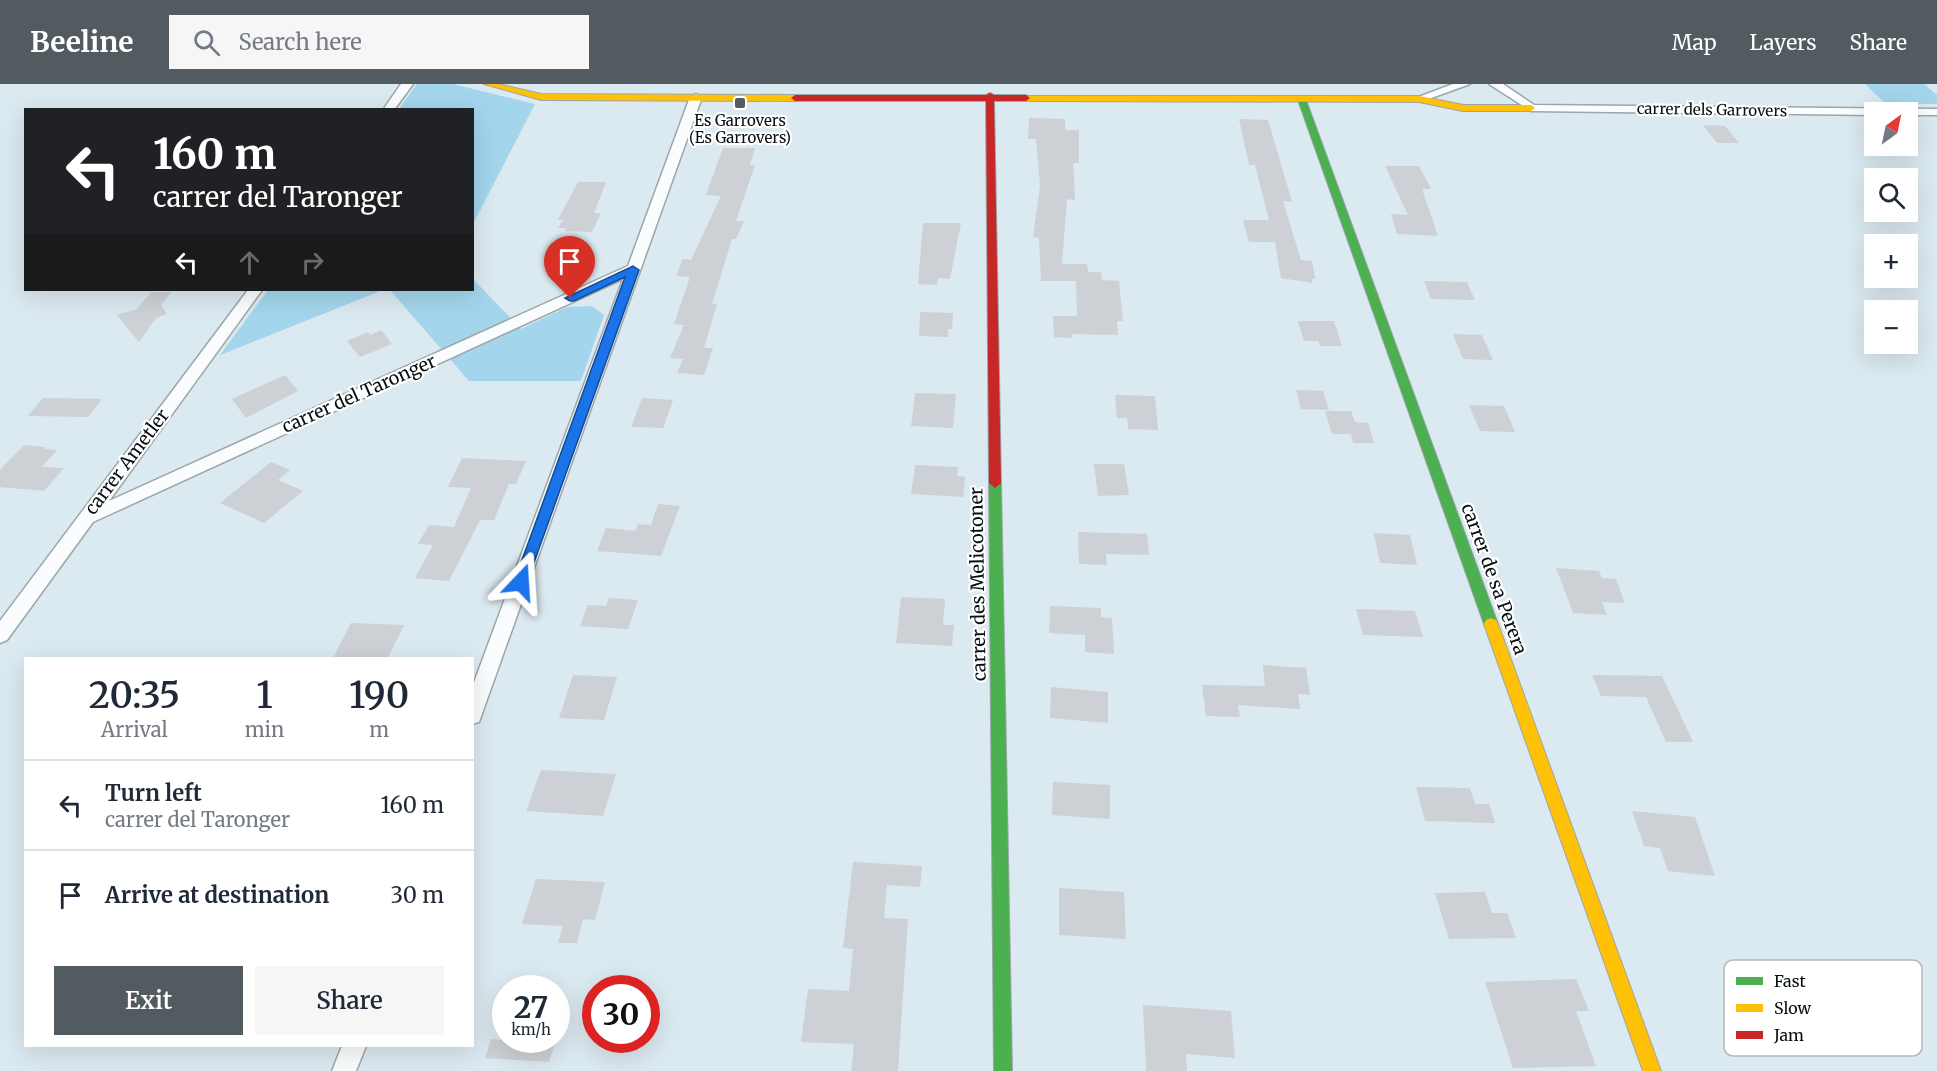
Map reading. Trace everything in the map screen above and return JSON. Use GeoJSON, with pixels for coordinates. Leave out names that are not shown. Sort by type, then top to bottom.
{"type":"FeatureCollection","features":[{"type":"Feature","properties":{"kind":"street"},"geometry":{"type":"LineString","coordinates":[[389,108],[407,84]]}},
{"type":"Feature","properties":{"kind":"street"},"geometry":{"type":"LineString","coordinates":[[488,84],[541,97],[990,96],[1302,100],[1419,99],[1463,108],[1531,108]]}},
{"type":"Feature","properties":{"kind":"street"},"geometry":{"type":"LineString","coordinates":[[1419,99],[1464,84]]}},
{"type":"Feature","properties":{"kind":"street"},"geometry":{"type":"LineString","coordinates":[[1495,84],[1531,108]]}},
{"type":"Feature","properties":{"kind":"street","name":"carrer des Melicotoner"},"geometry":{"type":"LineString","coordinates":[[990,96],[1003,1071]]}},
{"type":"Feature","properties":{"kind":"street"},"geometry":{"type":"LineString","coordinates":[[474,710],[696,97]]}},
{"type":"Feature","properties":{"kind":"street","name":"carrer de sa Perera"},"geometry":{"type":"LineString","coordinates":[[1302,100],[1652,1071]]}},
{"type":"Feature","properties":{"kind":"street","name":"carrer dels Garrovers"},"geometry":{"type":"LineString","coordinates":[[1531,108],[1937,112]]}},
{"type":"Feature","properties":{"kind":"street","name":"carrer del Taronger"},"geometry":{"type":"LineString","coordinates":[[86,518],[633,270]]}},
{"type":"Feature","properties":{"kind":"street","name":"carrer Ametler"},"geometry":{"type":"LineString","coordinates":[[0,635],[254,291]]}},
{"type":"Feature","properties":{"kind":"street"},"geometry":{"type":"LineString","coordinates":[[344,1071],[354,1047]]}},
{"type":"Feature","properties":{"kind":"shaded area"},"geometry":{"type":"Polygon","coordinates":[[[417,84],[453,84],[535,104],[474,222],[474,108],[400,108],[417,84]]]}},
{"type":"Feature","properties":{"kind":"shaded area"},"geometry":{"type":"Polygon","coordinates":[[[1865,84],[1924,84],[1937,95],[1937,104],[1884,102],[1865,84]]]}},
{"type":"Feature","properties":{"kind":"shaded area"},"geometry":{"type":"Polygon","coordinates":[[[474,280],[521,329],[567,307],[592,306],[604,315],[581,381],[469,381],[391,291],[474,291],[474,280]]]}},
{"type":"Feature","properties":{"kind":"shaded area"},"geometry":{"type":"Polygon","coordinates":[[[267,291],[380,291],[220,355],[267,291]]]}},
{"type":"Feature","properties":{"kind":"building"},"geometry":{"type":"Polygon","coordinates":[[[1029,118],[1065,119],[1065,130],[1079,130],[1079,163],[1073,163],[1075,200],[1067,199],[1062,264],[1087,264],[1088,272],[1101,272],[1102,280],[1119,281],[1123,321],[1117,321],[1118,335],[1072,334],[1072,338],[1054,337],[1053,316],[1077,316],[1076,281],[1041,281],[1039,238],[1033,237],[1040,186],[1036,139],[1028,139],[1029,118]]]}},
{"type":"Feature","properties":{"kind":"building"},"geometry":{"type":"Polygon","coordinates":[[[1239,119],[1268,120],[1292,202],[1283,201],[1301,260],[1312,261],[1315,279],[1312,279],[1312,283],[1281,278],[1275,242],[1249,242],[1243,220],[1269,220],[1255,165],[1249,165],[1239,119]]]}},
{"type":"Feature","properties":{"kind":"building"},"geometry":{"type":"Polygon","coordinates":[[[1703,125],[1725,126],[1739,143],[1717,143],[1703,125]]]}},
{"type":"Feature","properties":{"kind":"building"},"geometry":{"type":"Polygon","coordinates":[[[723,148],[755,148],[750,165],[755,165],[736,221],[744,221],[736,239],[732,239],[712,304],[717,304],[704,348],[713,348],[704,375],[677,373],[683,359],[670,358],[684,325],[674,324],[690,277],[676,276],[683,259],[691,260],[721,196],[706,195],[723,148]]]}},
{"type":"Feature","properties":{"kind":"building"},"geometry":{"type":"Polygon","coordinates":[[[1385,166],[1419,166],[1431,189],[1422,189],[1438,236],[1397,234],[1391,214],[1408,215],[1385,166]]]}},
{"type":"Feature","properties":{"kind":"building"},"geometry":{"type":"Polygon","coordinates":[[[578,182],[606,182],[594,213],[601,213],[592,232],[565,231],[566,228],[558,228],[563,220],[558,220],[578,182]]]}},
{"type":"Feature","properties":{"kind":"building"},"geometry":{"type":"Polygon","coordinates":[[[923,223],[961,223],[950,279],[938,278],[937,285],[918,284],[923,223]]]}},
{"type":"Feature","properties":{"kind":"building"},"geometry":{"type":"Polygon","coordinates":[[[1424,281],[1467,282],[1475,300],[1431,299],[1424,281]]]}},
{"type":"Feature","properties":{"kind":"building"},"geometry":{"type":"Polygon","coordinates":[[[151,292],[171,292],[161,305],[167,314],[156,318],[139,342],[117,315],[137,309],[151,292]]]}},
{"type":"Feature","properties":{"kind":"building"},"geometry":{"type":"Polygon","coordinates":[[[920,312],[953,313],[952,329],[948,329],[948,337],[919,336],[920,312]]]}},
{"type":"Feature","properties":{"kind":"building"},"geometry":{"type":"Polygon","coordinates":[[[1298,321],[1334,321],[1342,346],[1320,346],[1318,341],[1304,341],[1298,321]]]}},
{"type":"Feature","properties":{"kind":"building"},"geometry":{"type":"Polygon","coordinates":[[[381,330],[392,344],[360,357],[347,341],[368,332],[370,335],[381,330]]]}},
{"type":"Feature","properties":{"kind":"building"},"geometry":{"type":"Polygon","coordinates":[[[1453,334],[1482,335],[1493,360],[1463,359],[1453,334]]]}},
{"type":"Feature","properties":{"kind":"building"},"geometry":{"type":"Polygon","coordinates":[[[285,375],[298,391],[246,418],[232,399],[285,375]]]}},
{"type":"Feature","properties":{"kind":"building"},"geometry":{"type":"Polygon","coordinates":[[[1296,390],[1323,391],[1329,410],[1301,409],[1296,390]]]}},
{"type":"Feature","properties":{"kind":"building"},"geometry":{"type":"Polygon","coordinates":[[[915,393],[956,394],[953,428],[911,426],[915,393]]]}},
{"type":"Feature","properties":{"kind":"building"},"geometry":{"type":"Polygon","coordinates":[[[1115,395],[1155,396],[1158,430],[1128,429],[1127,418],[1117,418],[1115,395]]]}},
{"type":"Feature","properties":{"kind":"building"},"geometry":{"type":"Polygon","coordinates":[[[43,398],[102,399],[88,417],[28,416],[43,398]]]}},
{"type":"Feature","properties":{"kind":"building"},"geometry":{"type":"Polygon","coordinates":[[[642,398],[673,400],[663,428],[631,427],[642,398]]]}},
{"type":"Feature","properties":{"kind":"building"},"geometry":{"type":"Polygon","coordinates":[[[1469,405],[1504,406],[1515,432],[1480,431],[1469,405]]]}},
{"type":"Feature","properties":{"kind":"building"},"geometry":{"type":"Polygon","coordinates":[[[1325,411],[1351,411],[1355,422],[1368,423],[1374,443],[1353,443],[1351,434],[1332,434],[1325,411]]]}},
{"type":"Feature","properties":{"kind":"building"},"geometry":{"type":"Polygon","coordinates":[[[24,445],[57,450],[42,467],[64,468],[44,491],[0,487],[0,470],[24,445]]]}},
{"type":"Feature","properties":{"kind":"building"},"geometry":{"type":"Polygon","coordinates":[[[462,458],[526,461],[516,484],[509,484],[494,520],[480,520],[449,581],[415,578],[433,545],[418,544],[429,525],[454,527],[471,488],[448,487],[462,458]]]}},
{"type":"Feature","properties":{"kind":"building"},"geometry":{"type":"Polygon","coordinates":[[[271,462],[290,470],[278,480],[303,491],[264,523],[220,503],[271,462]]]}},
{"type":"Feature","properties":{"kind":"building"},"geometry":{"type":"Polygon","coordinates":[[[1094,464],[1124,464],[1129,495],[1098,496],[1094,464]]]}},
{"type":"Feature","properties":{"kind":"building"},"geometry":{"type":"Polygon","coordinates":[[[915,465],[958,467],[957,476],[965,477],[963,497],[911,494],[915,465]]]}},
{"type":"Feature","properties":{"kind":"building"},"geometry":{"type":"Polygon","coordinates":[[[658,504],[680,506],[661,556],[597,551],[606,528],[635,531],[638,524],[651,525],[658,504]]]}},
{"type":"Feature","properties":{"kind":"building"},"geometry":{"type":"Polygon","coordinates":[[[1078,532],[1147,534],[1149,555],[1106,554],[1107,565],[1079,564],[1078,532]]]}},
{"type":"Feature","properties":{"kind":"building"},"geometry":{"type":"Polygon","coordinates":[[[1374,533],[1410,535],[1417,565],[1380,563],[1374,533]]]}},
{"type":"Feature","properties":{"kind":"building"},"geometry":{"type":"Polygon","coordinates":[[[1556,568],[1599,571],[1602,578],[1616,579],[1625,603],[1602,602],[1607,615],[1573,613],[1556,568]]]}},
{"type":"Feature","properties":{"kind":"building"},"geometry":{"type":"Polygon","coordinates":[[[901,597],[945,599],[943,625],[954,625],[952,646],[896,643],[901,597]]]}},
{"type":"Feature","properties":{"kind":"building"},"geometry":{"type":"Polygon","coordinates":[[[609,598],[638,600],[628,629],[580,626],[588,605],[606,606],[609,598]]]}},
{"type":"Feature","properties":{"kind":"building"},"geometry":{"type":"Polygon","coordinates":[[[1050,606],[1101,608],[1101,617],[1112,618],[1114,654],[1085,652],[1085,635],[1049,633],[1050,606]]]}},
{"type":"Feature","properties":{"kind":"building"},"geometry":{"type":"Polygon","coordinates":[[[1356,609],[1415,611],[1423,637],[1363,635],[1356,609]]]}},
{"type":"Feature","properties":{"kind":"building"},"geometry":{"type":"Polygon","coordinates":[[[351,623],[404,625],[388,657],[334,657],[351,623]]]}},
{"type":"Feature","properties":{"kind":"building"},"geometry":{"type":"Polygon","coordinates":[[[1263,665],[1306,668],[1310,695],[1298,694],[1300,709],[1238,705],[1240,717],[1206,716],[1202,685],[1265,686],[1263,665]]]}},
{"type":"Feature","properties":{"kind":"building"},"geometry":{"type":"Polygon","coordinates":[[[573,675],[617,677],[604,720],[559,718],[573,675]]]}},
{"type":"Feature","properties":{"kind":"building"},"geometry":{"type":"Polygon","coordinates":[[[1592,675],[1662,676],[1693,742],[1666,742],[1646,697],[1601,696],[1592,675]]]}},
{"type":"Feature","properties":{"kind":"building"},"geometry":{"type":"Polygon","coordinates":[[[1051,687],[1108,692],[1108,723],[1050,718],[1051,687]]]}},
{"type":"Feature","properties":{"kind":"building"},"geometry":{"type":"Polygon","coordinates":[[[541,770],[616,774],[603,816],[526,811],[541,770]]]}},
{"type":"Feature","properties":{"kind":"building"},"geometry":{"type":"Polygon","coordinates":[[[1053,782],[1110,785],[1110,819],[1052,815],[1053,782]]]}},
{"type":"Feature","properties":{"kind":"building"},"geometry":{"type":"Polygon","coordinates":[[[1416,787],[1470,788],[1475,804],[1489,804],[1495,823],[1425,821],[1416,787]]]}},
{"type":"Feature","properties":{"kind":"building"},"geometry":{"type":"Polygon","coordinates":[[[1632,811],[1695,817],[1715,876],[1668,871],[1660,848],[1644,846],[1632,811]]]}},
{"type":"Feature","properties":{"kind":"building"},"geometry":{"type":"Polygon","coordinates":[[[853,862],[922,866],[920,887],[887,885],[884,918],[908,919],[898,1071],[851,1071],[854,1044],[801,1042],[808,989],[849,991],[853,949],[843,948],[853,862]]]}},
{"type":"Feature","properties":{"kind":"building"},"geometry":{"type":"Polygon","coordinates":[[[536,879],[605,882],[595,920],[583,919],[577,943],[558,943],[563,926],[522,924],[536,879]]]}},
{"type":"Feature","properties":{"kind":"building"},"geometry":{"type":"Polygon","coordinates":[[[1059,888],[1124,892],[1126,939],[1059,935],[1059,888]]]}},
{"type":"Feature","properties":{"kind":"building"},"geometry":{"type":"Polygon","coordinates":[[[1485,892],[1492,913],[1507,913],[1516,938],[1449,939],[1435,893],[1485,892]]]}},
{"type":"Feature","properties":{"kind":"building"},"geometry":{"type":"Polygon","coordinates":[[[1576,979],[1589,1011],[1576,1011],[1596,1066],[1513,1068],[1485,982],[1576,979]]]}},
{"type":"Feature","properties":{"kind":"building"},"geometry":{"type":"Polygon","coordinates":[[[1143,1005],[1231,1011],[1235,1058],[1186,1054],[1187,1071],[1146,1071],[1143,1005]]]}},
{"type":"Feature","properties":{"kind":"building"},"geometry":{"type":"Polygon","coordinates":[[[491,1039],[492,1053],[552,1053],[549,1062],[485,1058],[491,1039]]]}},
{"type":"Feature","properties":{"kind":"traffic: fast"},"geometry":{"type":"LineString","coordinates":[[1302,100],[1491,624]]}},
{"type":"Feature","properties":{"kind":"traffic: fast"},"geometry":{"type":"LineString","coordinates":[[995,483],[1003,1071]]}},
{"type":"Feature","properties":{"kind":"traffic: slow"},"geometry":{"type":"LineString","coordinates":[[488,84],[541,97],[795,98]]}},
{"type":"Feature","properties":{"kind":"traffic: slow"},"geometry":{"type":"LineString","coordinates":[[1026,98],[1419,99],[1463,108],[1531,108]]}},
{"type":"Feature","properties":{"kind":"traffic: slow"},"geometry":{"type":"LineString","coordinates":[[1491,624],[1652,1071]]}},
{"type":"Feature","properties":{"kind":"traffic: jam"},"geometry":{"type":"LineString","coordinates":[[990,96],[995,483]]}},
{"type":"Feature","properties":{"kind":"traffic: jam"},"geometry":{"type":"LineString","coordinates":[[795,98],[1026,98]]}},
{"type":"Feature","properties":{"kind":"place","name":"Es Garrovers (Es Garrovers)"},"geometry":{"type":"Point","coordinates":[740,103]}},
{"type":"Feature","properties":{"kind":"route"},"geometry":{"type":"LineString","coordinates":[[521,582],[633,270],[570,298]]}}]}
